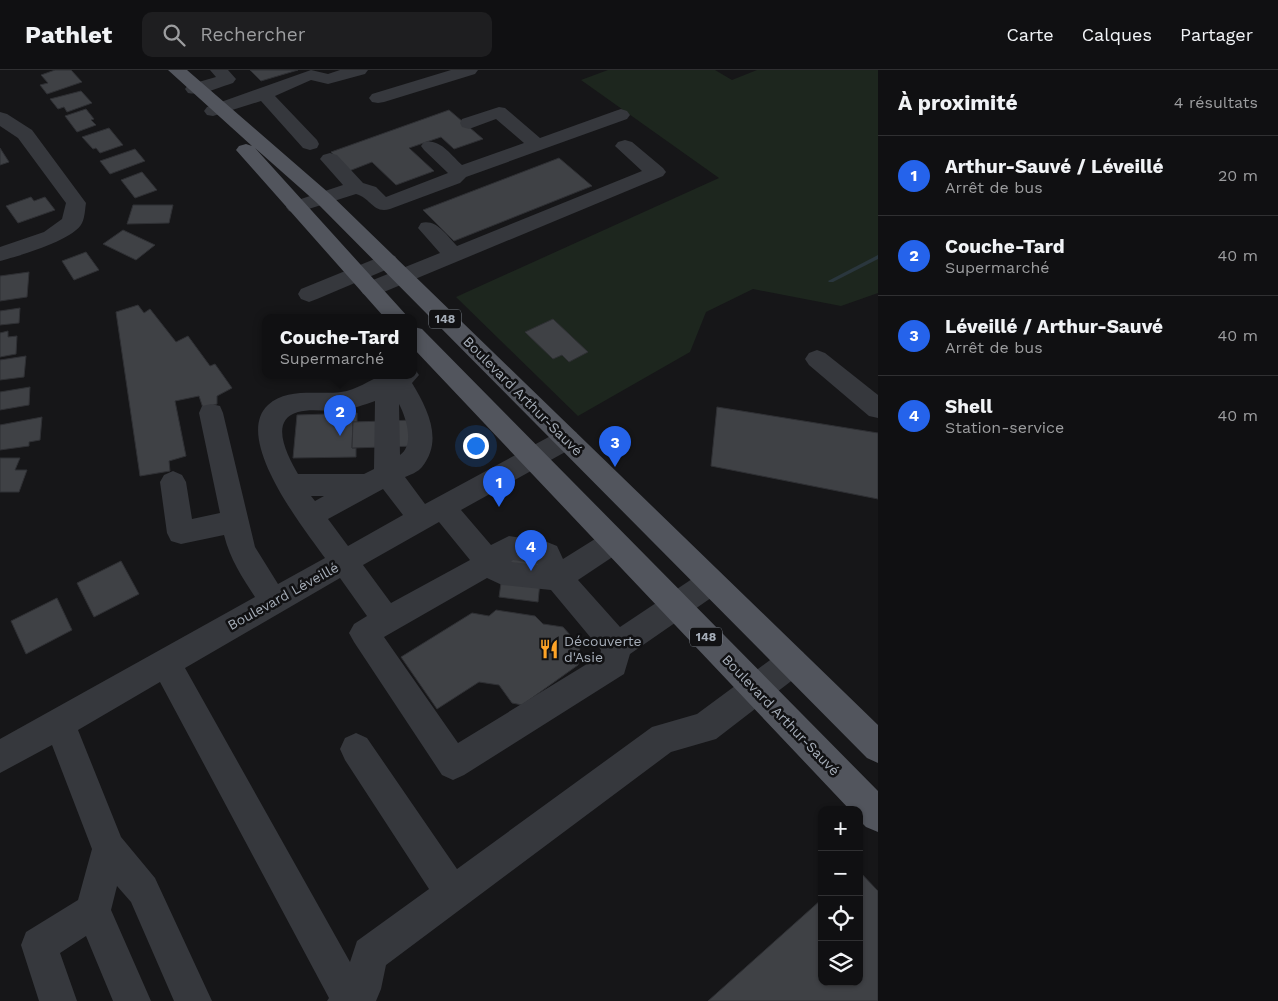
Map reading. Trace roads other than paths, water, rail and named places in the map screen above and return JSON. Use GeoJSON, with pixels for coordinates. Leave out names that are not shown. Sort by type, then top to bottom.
{"type":"FeatureCollection","features":[{"type":"Feature","properties":{"kind":"main road","name":"Boulevard Arthur-Sauvé"},"geometry":{"type":"LineString","coordinates":[[179,72],[216,109],[323,198],[878,746]]}},
{"type":"Feature","properties":{"kind":"main road","name":"Boulevard Arthur-Sauvé"},"geometry":{"type":"LineString","coordinates":[[216,109],[296,207],[394,314]]}},
{"type":"Feature","properties":{"kind":"main road","name":"Boulevard Arthur-Sauvé"},"geometry":{"type":"LineString","coordinates":[[417,338],[878,815]]}},
{"type":"Feature","properties":{"kind":"street"},"geometry":{"type":"LineString","coordinates":[[196,89],[227,79],[219,70]]}},
{"type":"Feature","properties":{"kind":"street"},"geometry":{"type":"LineString","coordinates":[[378,98],[469,70]]}},
{"type":"Feature","properties":{"kind":"street"},"geometry":{"type":"LineString","coordinates":[[216,109],[264,94],[308,73],[328,79],[356,71],[393,113]]}},
{"type":"Feature","properties":{"kind":"street"},"geometry":{"type":"LineString","coordinates":[[264,94],[310,144]]}},
{"type":"Feature","properties":{"kind":"street"},"geometry":{"type":"LineString","coordinates":[[469,123],[499,112],[537,145]]}},
{"type":"Feature","properties":{"kind":"street"},"geometry":{"type":"LineString","coordinates":[[296,207],[356,188],[369,191],[383,205],[453,179],[459,173],[621,115]]}},
{"type":"Feature","properties":{"kind":"street"},"geometry":{"type":"LineString","coordinates":[[0,118],[26,134],[76,203],[72,222],[51,237],[0,254]]}},
{"type":"Feature","properties":{"kind":"street"},"geometry":{"type":"LineString","coordinates":[[431,146],[459,173]]}},
{"type":"Feature","properties":{"kind":"street"},"geometry":{"type":"LineString","coordinates":[[309,294],[364,282],[402,277],[656,172],[625,146]]}},
{"type":"Feature","properties":{"kind":"street"},"geometry":{"type":"LineString","coordinates":[[330,159],[356,188]]}},
{"type":"Feature","properties":{"kind":"street"},"geometry":{"type":"LineString","coordinates":[[428,228],[454,255]]}},
{"type":"Feature","properties":{"kind":"street"},"geometry":{"type":"LineString","coordinates":[[364,282],[386,261]]}},
{"type":"Feature","properties":{"kind":"street"},"geometry":{"type":"LineString","coordinates":[[417,370],[438,360]]}},
{"type":"Feature","properties":{"kind":"street"},"geometry":{"type":"LineString","coordinates":[[812,361],[830,394],[867,411]]}},
{"type":"Feature","properties":{"kind":"street"},"geometry":{"type":"LineString","coordinates":[[388,620],[310,516],[278,463],[269,440],[270,424],[277,411],[284,406],[296,403],[349,400],[396,379]]}},
{"type":"Feature","properties":{"kind":"street"},"geometry":{"type":"LineString","coordinates":[[378,479],[401,379]]}},
{"type":"Feature","properties":{"kind":"street"},"geometry":{"type":"LineString","coordinates":[[310,516],[412,461],[420,446],[420,426],[418,416],[402,379]]}},
{"type":"Feature","properties":{"kind":"street"},"geometry":{"type":"LineString","coordinates":[[211,413],[235,521],[246,560],[274,602]]}},
{"type":"Feature","properties":{"kind":"street","name":"Boulevard Léveillé"},"geometry":{"type":"LineString","coordinates":[[0,757],[344,562],[568,439]]}},
{"type":"Feature","properties":{"kind":"street"},"geometry":{"type":"LineString","coordinates":[[291,485],[378,479],[432,513],[488,563],[502,573],[540,578],[558,578],[614,542]]}},
{"type":"Feature","properties":{"kind":"street"},"geometry":{"type":"LineString","coordinates":[[173,482],[181,533],[235,521]]}},
{"type":"Feature","properties":{"kind":"street"},"geometry":{"type":"LineString","coordinates":[[488,563],[364,633],[453,764],[613,664],[617,646],[677,607],[711,582]]}},
{"type":"Feature","properties":{"kind":"street"},"geometry":{"type":"LineString","coordinates":[[558,578],[617,646]]}},
{"type":"Feature","properties":{"kind":"street"},"geometry":{"type":"LineString","coordinates":[[166,663],[348,1000],[362,989],[370,954],[663,738],[705,728],[792,662]]}},
{"type":"Feature","properties":{"kind":"street"},"geometry":{"type":"LineString","coordinates":[[58,723],[109,849],[144,890],[193,1001]]}},
{"type":"Feature","properties":{"kind":"street"},"geometry":{"type":"LineString","coordinates":[[356,749],[452,893]]}},
{"type":"Feature","properties":{"kind":"street"},"geometry":{"type":"LineString","coordinates":[[109,849],[93,911],[132,1001]]}},
{"type":"Feature","properties":{"kind":"street"},"geometry":{"type":"LineString","coordinates":[[58,1001],[39,945],[93,911]]}},
{"type":"Feature","properties":{"kind":"waterway"},"geometry":{"type":"LineString","coordinates":[[831,281],[878,257]]}},
{"type":"Feature","properties":{"kind":"place","name":"Couche-Tard"},"geometry":{"type":"Point","coordinates":[340,436]}},
{"type":"Feature","properties":{"kind":"place","name":"Léveillé / Arthur-Sauvé"},"geometry":{"type":"Point","coordinates":[615,467]}},
{"type":"Feature","properties":{"kind":"place","name":"Arthur-Sauvé / Léveillé"},"geometry":{"type":"Point","coordinates":[499,507]}},
{"type":"Feature","properties":{"kind":"place","name":"Shell"},"geometry":{"type":"Point","coordinates":[531,571]}},
{"type":"Feature","properties":{"kind":"place","name":"Découverte d'Asie"},"geometry":{"type":"Point","coordinates":[549,649]}}]}
